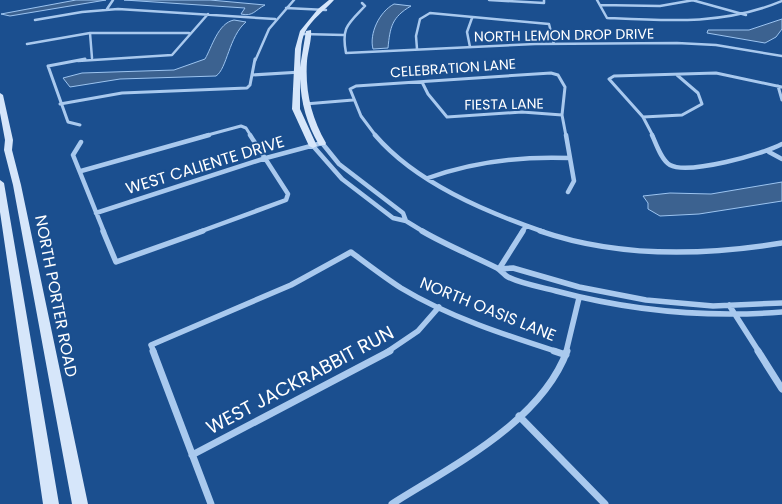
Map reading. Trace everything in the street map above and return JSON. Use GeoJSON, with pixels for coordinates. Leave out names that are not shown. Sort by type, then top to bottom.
{"type":"FeatureCollection","features":[{"type":"Feature","properties":{"kind":"street"},"geometry":{"type":"LineString","coordinates":[[107,9],[113,0]]}},
{"type":"Feature","properties":{"kind":"street"},"geometry":{"type":"LineString","coordinates":[[60,104],[122,93],[247,88],[250,85],[259,44],[275,19],[294,0]]}},
{"type":"Feature","properties":{"kind":"street"},"geometry":{"type":"LineString","coordinates":[[332,0],[305,34],[298,49],[296,109],[313,146],[342,179],[393,218],[406,221],[447,246],[500,269],[508,277],[579,298],[647,310],[735,315],[782,312]]}},
{"type":"Feature","properties":{"kind":"street"},"geometry":{"type":"LineString","coordinates":[[286,8],[323,10],[339,0]]}},
{"type":"Feature","properties":{"kind":"street"},"geometry":{"type":"LineString","coordinates":[[489,0],[544,2]]}},
{"type":"Feature","properties":{"kind":"street"},"geometry":{"type":"LineString","coordinates":[[597,0],[608,18],[705,21],[746,16],[782,1]]}},
{"type":"Feature","properties":{"kind":"street"},"geometry":{"type":"LineString","coordinates":[[600,4],[660,6],[693,0],[746,16]]}},
{"type":"Feature","properties":{"kind":"street"},"geometry":{"type":"LineString","coordinates":[[305,34],[344,35],[351,21],[365,6],[362,4]]}},
{"type":"Feature","properties":{"kind":"street"},"geometry":{"type":"LineString","coordinates":[[34,20],[107,9],[275,19]]}},
{"type":"Feature","properties":{"kind":"street"},"geometry":{"type":"LineString","coordinates":[[417,49],[416,36],[420,19],[430,13],[549,24],[554,44]]}},
{"type":"Feature","properties":{"kind":"street"},"geometry":{"type":"LineString","coordinates":[[80,125],[68,122],[48,66],[92,58],[172,54],[208,14]]}},
{"type":"Feature","properties":{"kind":"street"},"geometry":{"type":"LineString","coordinates":[[470,47],[466,32],[472,18]]}},
{"type":"Feature","properties":{"kind":"street"},"geometry":{"type":"LineString","coordinates":[[27,44],[90,33],[189,33]]}},
{"type":"Feature","properties":{"kind":"street"},"geometry":{"type":"LineString","coordinates":[[90,33],[92,58]]}},
{"type":"Feature","properties":{"kind":"street"},"geometry":{"type":"LineString","coordinates":[[305,34],[305,104],[311,126],[339,164],[403,213],[406,221]]}},
{"type":"Feature","properties":{"kind":"street","name":"NORTH LEMON DROP DRIVE"},"geometry":{"type":"LineString","coordinates":[[344,35],[346,53],[554,44],[697,44],[782,56]]}},
{"type":"Feature","properties":{"kind":"street"},"geometry":{"type":"LineString","coordinates":[[252,75],[304,72]]}},
{"type":"Feature","properties":{"kind":"street","name":"CELEBRATION LANE"},"geometry":{"type":"LineString","coordinates":[[353,100],[350,89],[356,86],[551,73],[558,75],[565,87],[562,115]]}},
{"type":"Feature","properties":{"kind":"street"},"geometry":{"type":"LineString","coordinates":[[782,100],[780,86],[716,73],[610,77],[643,117],[670,165],[681,166],[717,162],[769,152],[782,144]]}},
{"type":"Feature","properties":{"kind":"street"},"geometry":{"type":"LineString","coordinates":[[643,117],[676,116],[694,112],[702,104],[698,93],[677,74]]}},
{"type":"Feature","properties":{"kind":"street","name":"FIESTA LANE"},"geometry":{"type":"LineString","coordinates":[[422,82],[428,94],[447,117],[522,112],[562,115]]}},
{"type":"Feature","properties":{"kind":"street","name":"NORTH PORTER ROAD"},"geometry":{"type":"LineString","coordinates":[[0,95],[9,140],[4,149],[17,186],[80,504]]}},
{"type":"Feature","properties":{"kind":"street"},"geometry":{"type":"LineString","coordinates":[[305,104],[353,100],[359,115],[381,142],[428,178],[480,208],[526,226],[562,237],[618,248],[676,252],[720,252],[782,243]]}},
{"type":"Feature","properties":{"kind":"street"},"geometry":{"type":"LineString","coordinates":[[562,115],[574,181],[568,192]]}},
{"type":"Feature","properties":{"kind":"street"},"geometry":{"type":"LineString","coordinates":[[81,142],[73,155],[116,262],[286,200],[288,194],[246,128],[241,126],[81,171]]}},
{"type":"Feature","properties":{"kind":"street","name":"WEST CALIENTE DRIVE"},"geometry":{"type":"LineString","coordinates":[[96,213],[266,158],[322,143]]}},
{"type":"Feature","properties":{"kind":"street"},"geometry":{"type":"LineString","coordinates":[[769,152],[782,159]]}},
{"type":"Feature","properties":{"kind":"street"},"geometry":{"type":"LineString","coordinates":[[428,178],[456,167],[483,160],[531,156],[570,158]]}},
{"type":"Feature","properties":{"kind":"street"},"geometry":{"type":"LineString","coordinates":[[0,183],[52,504]]}},
{"type":"Feature","properties":{"kind":"street"},"geometry":{"type":"LineString","coordinates":[[500,269],[526,226]]}},
{"type":"Feature","properties":{"kind":"street","name":"NORTH OASIS LANE"},"geometry":{"type":"LineString","coordinates":[[192,455],[151,345],[290,285],[351,252],[408,291],[440,307],[515,338],[566,355]]}},
{"type":"Feature","properties":{"kind":"street"},"geometry":{"type":"LineString","coordinates":[[500,269],[514,268],[580,288],[657,302],[729,306],[782,303]]}},
{"type":"Feature","properties":{"kind":"street"},"geometry":{"type":"LineString","coordinates":[[392,504],[519,416],[546,389],[566,355],[575,330],[579,298]]}},
{"type":"Feature","properties":{"kind":"street"},"geometry":{"type":"LineString","coordinates":[[729,306],[780,381],[782,389]]}},
{"type":"Feature","properties":{"kind":"street","name":"WEST JACKRABBIT RUN"},"geometry":{"type":"LineString","coordinates":[[192,455],[394,349],[418,331],[440,307]]}},
{"type":"Feature","properties":{"kind":"street"},"geometry":{"type":"LineString","coordinates":[[519,416],[605,504]]}},
{"type":"Feature","properties":{"kind":"street"},"geometry":{"type":"LineString","coordinates":[[192,455],[210,504]]}},
{"type":"Feature","properties":{"kind":"water"},"geometry":{"type":"Polygon","coordinates":[[[76,0],[106,0],[10,16],[1,14],[76,0]]]}},
{"type":"Feature","properties":{"kind":"water"},"geometry":{"type":"Polygon","coordinates":[[[124,0],[210,0],[265,5],[251,14],[245,15],[241,14],[245,8],[124,0]]]}},
{"type":"Feature","properties":{"kind":"water"},"geometry":{"type":"Polygon","coordinates":[[[394,4],[411,6],[400,14],[393,23],[388,48],[373,49],[372,37],[376,24],[384,12],[394,4]]]}},
{"type":"Feature","properties":{"kind":"water"},"geometry":{"type":"Polygon","coordinates":[[[782,19],[782,29],[776,37],[765,43],[707,33],[708,30],[749,30],[782,19]]]}},
{"type":"Feature","properties":{"kind":"water"},"geometry":{"type":"Polygon","coordinates":[[[234,20],[246,22],[236,35],[223,67],[216,76],[120,79],[70,87],[63,78],[82,73],[174,70],[205,59],[220,30],[228,22],[234,20]]]}},
{"type":"Feature","properties":{"kind":"water"},"geometry":{"type":"Polygon","coordinates":[[[782,182],[782,201],[699,214],[660,216],[648,209],[648,203],[643,196],[670,193],[711,194],[782,182]]]}}]}
